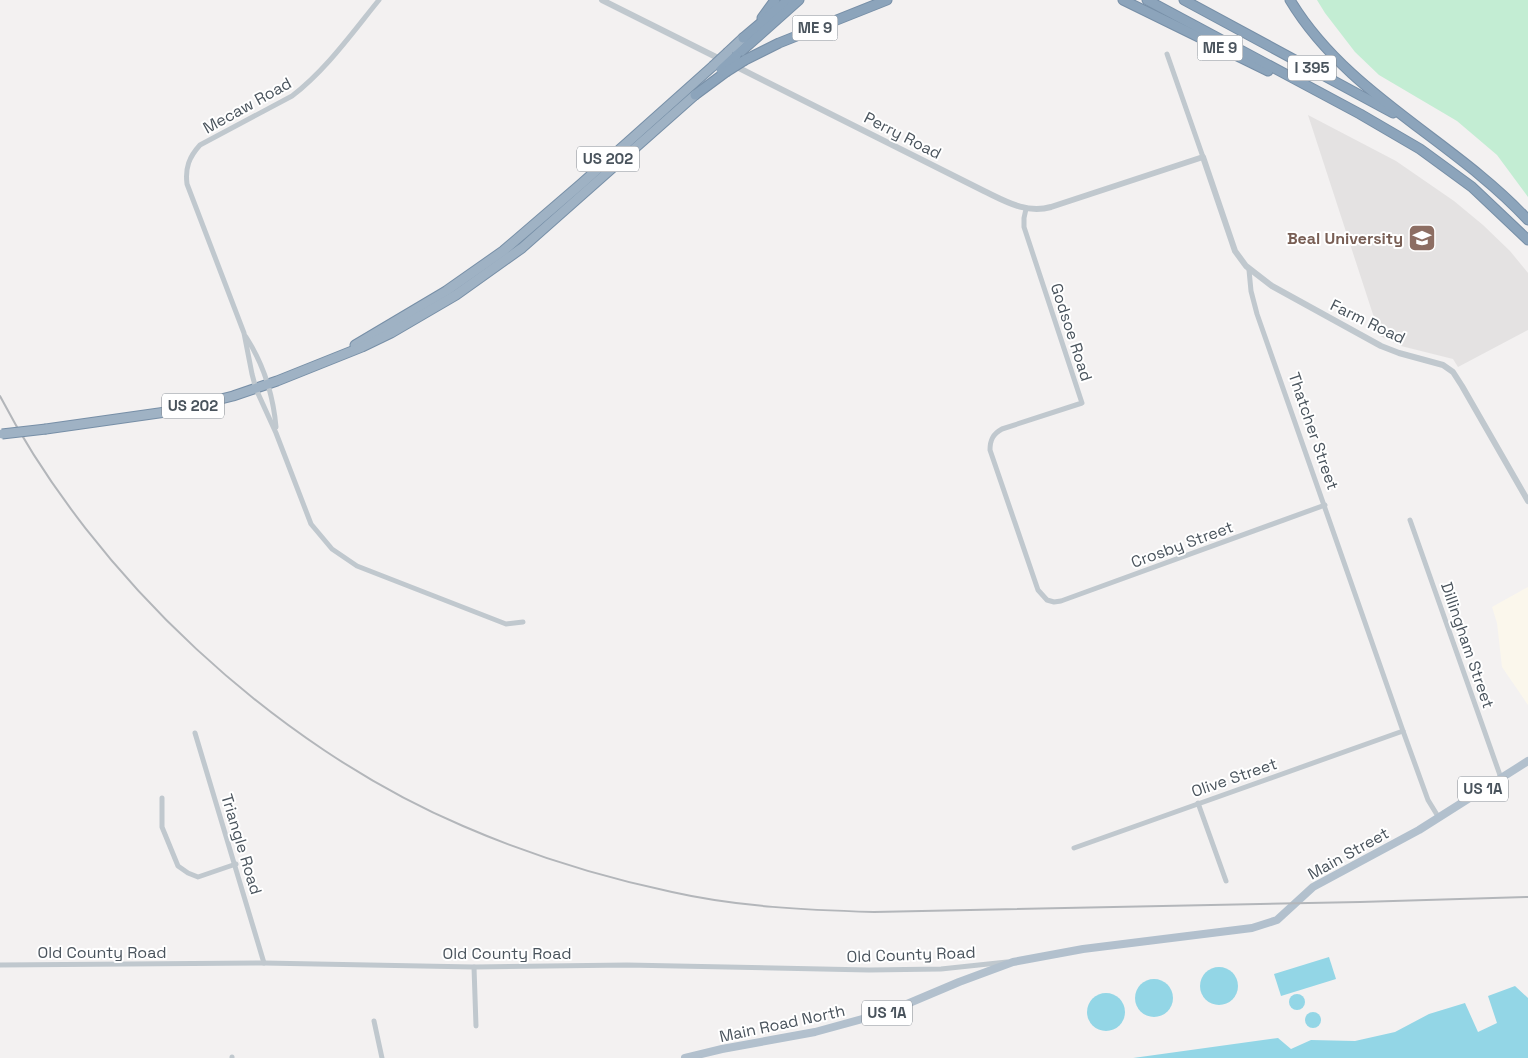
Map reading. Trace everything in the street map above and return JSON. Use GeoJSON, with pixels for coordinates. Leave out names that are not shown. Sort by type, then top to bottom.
{"type":"FeatureCollection","features":[{"type":"Feature","properties":{"kind":"highway"},"geometry":{"type":"LineString","coordinates":[[743,38],[775,0]]}},
{"type":"Feature","properties":{"kind":"highway","name":"ME 9"},"geometry":{"type":"LineString","coordinates":[[743,38],[788,0]]}},
{"type":"Feature","properties":{"kind":"highway"},"geometry":{"type":"LineString","coordinates":[[736,56],[799,0]]}},
{"type":"Feature","properties":{"kind":"highway","name":"ME 9"},"geometry":{"type":"LineString","coordinates":[[695,95],[720,69],[736,56],[779,43],[887,0]]}},
{"type":"Feature","properties":{"kind":"highway","name":"ME 9"},"geometry":{"type":"LineString","coordinates":[[1123,0],[1248,62],[1319,92]]}},
{"type":"Feature","properties":{"kind":"highway","name":"I 395"},"geometry":{"type":"LineString","coordinates":[[1148,0],[1379,124],[1430,155],[1465,181],[1506,217],[1528,240]]}},
{"type":"Feature","properties":{"kind":"highway","name":"I 395"},"geometry":{"type":"LineString","coordinates":[[1184,0],[1378,104],[1438,141],[1483,177],[1528,220]]}},
{"type":"Feature","properties":{"kind":"highway"},"geometry":{"type":"LineString","coordinates":[[1290,0],[1318,40],[1347,70],[1438,141]]}},
{"type":"Feature","properties":{"kind":"highway","name":"US 202"},"geometry":{"type":"LineString","coordinates":[[333,358],[441,294],[503,251],[736,56],[743,38]]}},
{"type":"Feature","properties":{"kind":"highway","name":"US 202"},"geometry":{"type":"LineString","coordinates":[[1,434],[173,411],[268,384],[371,343],[420,317],[500,265],[561,215],[695,95]]}},
{"type":"Feature","properties":{"kind":"highway"},"geometry":{"type":"LineString","coordinates":[[1506,217],[1528,245]]}},
{"type":"Feature","properties":{"kind":"main road","name":"Main Street"},"geometry":{"type":"LineString","coordinates":[[1083,949],[1252,928],[1277,920],[1313,887],[1393,845],[1528,761]]}},
{"type":"Feature","properties":{"kind":"main road","name":"Main Road North"},"geometry":{"type":"LineString","coordinates":[[685,1058],[722,1049],[815,1032],[888,1012],[1013,962],[1083,949]]}},
{"type":"Feature","properties":{"kind":"street","name":"Mecaw Road"},"geometry":{"type":"LineString","coordinates":[[276,433],[256,388],[244,333],[188,184],[187,165],[193,153],[200,145],[292,96],[306,85],[379,0]]}},
{"type":"Feature","properties":{"kind":"street","name":"Perry Road"},"geometry":{"type":"LineString","coordinates":[[602,0],[984,191],[1026,209],[1039,210],[1051,207],[1203,157]]}},
{"type":"Feature","properties":{"kind":"street","name":"Thatcher Street"},"geometry":{"type":"LineString","coordinates":[[1167,54],[1235,251],[1249,270],[1252,298],[1403,731],[1428,800],[1438,818]]}},
{"type":"Feature","properties":{"kind":"street","name":"Godsoe Road"},"geometry":{"type":"LineString","coordinates":[[1026,209],[1024,227],[1082,403],[996,432],[992,438],[990,450],[1038,590],[1047,600]]}},
{"type":"Feature","properties":{"kind":"street","name":"Farm Road"},"geometry":{"type":"LineString","coordinates":[[1249,270],[1272,286],[1381,346],[1399,353],[1440,363],[1450,370],[1462,386],[1528,501]]}},
{"type":"Feature","properties":{"kind":"street","name":"Mecaw Road"},"geometry":{"type":"LineString","coordinates":[[244,333],[256,353],[274,402],[276,433]]}},
{"type":"Feature","properties":{"kind":"street"},"geometry":{"type":"LineString","coordinates":[[276,433],[310,524],[332,549],[358,566],[506,624],[523,622]]}},
{"type":"Feature","properties":{"kind":"street","name":"Crosby Street"},"geometry":{"type":"LineString","coordinates":[[1047,600],[1054,602],[1061,600],[1325,505]]}},
{"type":"Feature","properties":{"kind":"street","name":"Dillingham Street"},"geometry":{"type":"LineString","coordinates":[[1410,520],[1501,778]]}},
{"type":"Feature","properties":{"kind":"street","name":"Olive Street"},"geometry":{"type":"LineString","coordinates":[[1074,848],[1403,731]]}},
{"type":"Feature","properties":{"kind":"street","name":"Triangle Road"},"geometry":{"type":"LineString","coordinates":[[195,733],[236,864],[264,963]]}},
{"type":"Feature","properties":{"kind":"street"},"geometry":{"type":"LineString","coordinates":[[162,798],[162,828],[178,866],[198,877],[236,864]]}},
{"type":"Feature","properties":{"kind":"street"},"geometry":{"type":"LineString","coordinates":[[1198,803],[1226,881]]}},
{"type":"Feature","properties":{"kind":"street","name":"Old County Road"},"geometry":{"type":"LineString","coordinates":[[0,965],[264,963],[474,967],[627,965],[869,970],[941,968],[1013,962]]}},
{"type":"Feature","properties":{"kind":"street"},"geometry":{"type":"LineString","coordinates":[[474,967],[476,1026]]}},
{"type":"Feature","properties":{"kind":"street"},"geometry":{"type":"LineString","coordinates":[[374,1021],[382,1058]]}},
{"type":"Feature","properties":{"kind":"shaded area","name":"Beal University"},"geometry":{"type":"Polygon","coordinates":[[[1308,115],[1396,161],[1454,201],[1510,251],[1528,273],[1528,330],[1458,367],[1453,359],[1401,346],[1380,336],[1308,115]]]}},
{"type":"Feature","properties":{"kind":"shaded area"},"geometry":{"type":"Polygon","coordinates":[[[1528,587],[1528,705],[1502,667],[1497,623],[1492,607],[1528,587]]]}},
{"type":"Feature","properties":{"kind":"green space"},"geometry":{"type":"Polygon","coordinates":[[[1317,0],[1528,0],[1528,197],[1497,155],[1457,121],[1379,75],[1355,52],[1317,0]]]}},
{"type":"Feature","properties":{"kind":"water"},"geometry":{"type":"Polygon","coordinates":[[[1329,957],[1336,979],[1281,996],[1274,974],[1329,957]]]}},
{"type":"Feature","properties":{"kind":"water"},"geometry":{"type":"Polygon","coordinates":[[[1219,967],[1226,968],[1232,973],[1237,979],[1237,993],[1232,999],[1226,1004],[1219,1005],[1212,1004],[1206,999],[1201,993],[1200,986],[1201,979],[1206,973],[1212,968],[1219,967]]]}},
{"type":"Feature","properties":{"kind":"water"},"geometry":{"type":"Polygon","coordinates":[[[1154,979],[1161,980],[1167,985],[1172,991],[1172,1005],[1167,1011],[1161,1016],[1154,1017],[1147,1016],[1141,1011],[1136,1005],[1135,998],[1136,991],[1141,985],[1147,980],[1154,979]]]}},
{"type":"Feature","properties":{"kind":"water"},"geometry":{"type":"Polygon","coordinates":[[[1515,986],[1528,998],[1528,1058],[1133,1058],[1278,1038],[1291,1049],[1311,1040],[1355,1041],[1395,1032],[1429,1014],[1465,1003],[1478,1032],[1497,1023],[1488,996],[1515,986]]]}},
{"type":"Feature","properties":{"kind":"water"},"geometry":{"type":"Polygon","coordinates":[[[1106,993],[1113,994],[1119,999],[1124,1005],[1124,1019],[1119,1025],[1113,1030],[1106,1031],[1099,1030],[1093,1025],[1088,1019],[1087,1012],[1088,1005],[1093,999],[1099,994],[1106,993]]]}},
{"type":"Feature","properties":{"kind":"water"},"geometry":{"type":"Polygon","coordinates":[[[1297,994],[1305,1002],[1297,1010],[1289,1002],[1297,994]]]}},
{"type":"Feature","properties":{"kind":"water"},"geometry":{"type":"Polygon","coordinates":[[[1313,1012],[1321,1020],[1313,1028],[1305,1020],[1313,1012]]]}},
{"type":"Feature","properties":{"kind":"railway"},"geometry":{"type":"LineString","coordinates":[[0,396],[39,463],[86,528],[138,591],[196,649],[259,703],[325,751],[393,792],[463,826],[566,864],[645,886],[722,901],[798,909],[874,912],[1528,897]]}},
{"type":"Feature","properties":{"kind":"place","name":"Beal University"},"geometry":{"type":"Point","coordinates":[1422,238]}}]}
